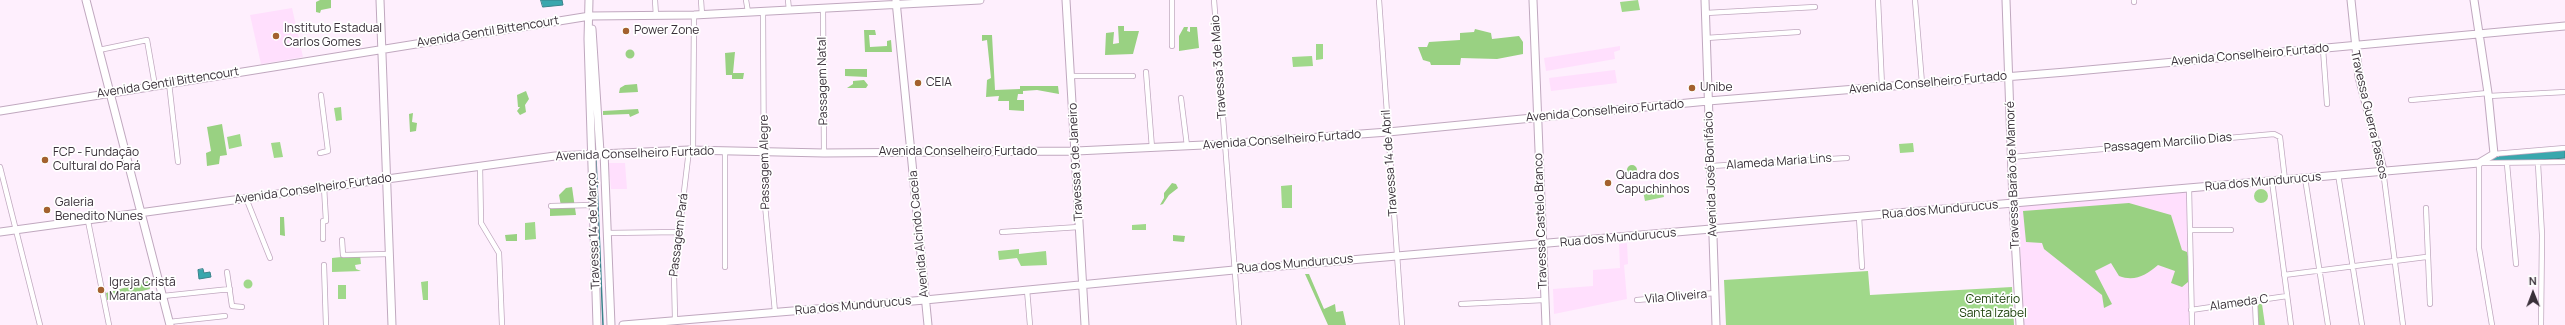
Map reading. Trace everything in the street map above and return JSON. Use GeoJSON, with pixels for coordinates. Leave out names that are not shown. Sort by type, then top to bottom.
{"type":"FeatureCollection","features":[{"type":"Feature","properties":{"kind":"street"},"geometry":{"type":"LineString","coordinates":[[86,0],[143,213],[170,323],[225,316]]}},
{"type":"Feature","properties":{"kind":"street"},"geometry":{"type":"LineString","coordinates":[[380,0],[392,325]]}},
{"type":"Feature","properties":{"kind":"street","name":"Travessa 14 de Março"},"geometry":{"type":"LineString","coordinates":[[590,0],[590,16],[595,62],[599,153],[607,233],[611,325]]}},
{"type":"Feature","properties":{"kind":"street"},"geometry":{"type":"LineString","coordinates":[[655,0],[656,16]]}},
{"type":"Feature","properties":{"kind":"street"},"geometry":{"type":"LineString","coordinates":[[701,0],[702,15]]}},
{"type":"Feature","properties":{"kind":"street"},"geometry":{"type":"LineString","coordinates":[[746,0],[748,12]]}},
{"type":"Feature","properties":{"kind":"street"},"geometry":{"type":"LineString","coordinates":[[788,0],[789,10]]}},
{"type":"Feature","properties":{"kind":"street","name":"Avenida Gentil Bittencourt"},"geometry":{"type":"LineString","coordinates":[[0,111],[382,48],[590,16],[702,15],[896,2],[980,0]]}},
{"type":"Feature","properties":{"kind":"street","name":"Travessa 9 de Janeiro"},"geometry":{"type":"LineString","coordinates":[[1066,0],[1085,325]]}},
{"type":"Feature","properties":{"kind":"street"},"geometry":{"type":"LineString","coordinates":[[1172,0],[1172,46]]}},
{"type":"Feature","properties":{"kind":"street","name":"Travessa 3 de Maio"},"geometry":{"type":"LineString","coordinates":[[1214,0],[1239,325]]}},
{"type":"Feature","properties":{"kind":"street","name":"Travessa 14 de Abril"},"geometry":{"type":"LineString","coordinates":[[1379,0],[1402,325]]}},
{"type":"Feature","properties":{"kind":"street","name":"Travessa Castelo Branco"},"geometry":{"type":"LineString","coordinates":[[1533,0],[1541,244],[1546,325]]}},
{"type":"Feature","properties":{"kind":"street","name":"Avenida José Bonifácio"},"geometry":{"type":"LineString","coordinates":[[1705,0],[1716,325]]}},
{"type":"Feature","properties":{"kind":"street"},"geometry":{"type":"LineString","coordinates":[[1878,0],[1882,86]]}},
{"type":"Feature","properties":{"kind":"street"},"geometry":{"type":"LineString","coordinates":[[1915,0],[1922,83]]}},
{"type":"Feature","properties":{"kind":"street","name":"Travessa Barão de Mamoré"},"geometry":{"type":"LineString","coordinates":[[2006,0],[2010,76],[2013,203],[2020,325]]}},
{"type":"Feature","properties":{"kind":"street","name":"Travessa Guerra Passos"},"geometry":{"type":"LineString","coordinates":[[2351,0],[2354,46],[2359,77],[2383,170],[2393,260],[2403,325]]}},
{"type":"Feature","properties":{"kind":"street"},"geometry":{"type":"LineString","coordinates":[[2474,0],[2489,94],[2494,154]]}},
{"type":"Feature","properties":{"kind":"street","name":"Avenida Alcindo Cacela"},"geometry":{"type":"LineString","coordinates":[[896,2],[928,325]]}},
{"type":"Feature","properties":{"kind":"street"},"geometry":{"type":"LineString","coordinates":[[1706,14],[1815,7]]}},
{"type":"Feature","properties":{"kind":"street","name":"Passagem Natal"},"geometry":{"type":"LineString","coordinates":[[822,8],[824,153]]}},
{"type":"Feature","properties":{"kind":"street","name":"Passagem Alegre"},"geometry":{"type":"LineString","coordinates":[[763,11],[765,152],[764,194],[775,312]]}},
{"type":"Feature","properties":{"kind":"street","name":"Passagem Pará"},"geometry":{"type":"LineString","coordinates":[[675,320],[673,293],[691,150],[694,15]]}},
{"type":"Feature","properties":{"kind":"street","name":"Avenida Conselheiro Furtado"},"geometry":{"type":"LineString","coordinates":[[0,232],[88,221],[324,187],[387,180],[480,166],[599,153],[691,150],[824,153],[1076,151],[1225,144],[1388,132],[1708,101],[2323,49],[2479,32],[2565,26]]}},
{"type":"Feature","properties":{"kind":"street"},"geometry":{"type":"LineString","coordinates":[[1706,38],[1798,32]]}},
{"type":"Feature","properties":{"kind":"street"},"geometry":{"type":"LineString","coordinates":[[99,50],[147,40],[154,86]]}},
{"type":"Feature","properties":{"kind":"street"},"geometry":{"type":"LineString","coordinates":[[2323,49],[2327,104]]}},
{"type":"Feature","properties":{"kind":"street"},"geometry":{"type":"LineString","coordinates":[[1146,72],[1152,148]]}},
{"type":"Feature","properties":{"kind":"street"},"geometry":{"type":"LineString","coordinates":[[1071,76],[1133,76]]}},
{"type":"Feature","properties":{"kind":"street"},"geometry":{"type":"LineString","coordinates":[[169,83],[178,162]]}},
{"type":"Feature","properties":{"kind":"street"},"geometry":{"type":"LineString","coordinates":[[2411,100],[2489,94],[2565,92]]}},
{"type":"Feature","properties":{"kind":"street"},"geometry":{"type":"LineString","coordinates":[[320,153],[328,151],[321,95]]}},
{"type":"Feature","properties":{"kind":"street"},"geometry":{"type":"LineString","coordinates":[[1181,98],[1187,146]]}},
{"type":"Feature","properties":{"kind":"street","name":"Passagem Marcílio Dias"},"geometry":{"type":"LineString","coordinates":[[2012,156],[2274,134],[2280,137],[2285,180]]}},
{"type":"Feature","properties":{"kind":"street"},"geometry":{"type":"LineString","coordinates":[[2492,325],[2479,248],[2479,163],[2494,154],[2565,148]]}},
{"type":"Feature","properties":{"kind":"street"},"geometry":{"type":"LineString","coordinates":[[725,151],[725,267]]}},
{"type":"Feature","properties":{"kind":"street","name":"Travessa 14 de Março"},"geometry":{"type":"LineString","coordinates":[[597,325],[593,206],[599,153]]}},
{"type":"Feature","properties":{"kind":"street","name":"Alameda Maria Lins"},"geometry":{"type":"LineString","coordinates":[[1711,166],[1846,158]]}},
{"type":"Feature","properties":{"kind":"street","name":"Rua dos Mundurucus"},"geometry":{"type":"LineString","coordinates":[[623,325],[925,300],[1397,255],[1713,230],[2285,180],[2383,170],[2479,163],[2538,164],[2565,162]]}},
{"type":"Feature","properties":{"kind":"street"},"geometry":{"type":"LineString","coordinates":[[2507,164],[2516,264]]}},
{"type":"Feature","properties":{"kind":"street"},"geometry":{"type":"LineString","coordinates":[[2538,164],[2542,235],[2541,325]]}},
{"type":"Feature","properties":{"kind":"street"},"geometry":{"type":"LineString","coordinates":[[480,166],[481,223],[499,253],[502,325]]}},
{"type":"Feature","properties":{"kind":"street"},"geometry":{"type":"LineString","coordinates":[[0,167],[40,325]]}},
{"type":"Feature","properties":{"kind":"street"},"geometry":{"type":"LineString","coordinates":[[2338,174],[2362,325]]}},
{"type":"Feature","properties":{"kind":"street"},"geometry":{"type":"LineString","coordinates":[[2304,178],[2328,325]]}},
{"type":"Feature","properties":{"kind":"street"},"geometry":{"type":"LineString","coordinates":[[2272,181],[2291,325]]}},
{"type":"Feature","properties":{"kind":"street"},"geometry":{"type":"LineString","coordinates":[[324,187],[326,221],[323,221],[324,238]]}},
{"type":"Feature","properties":{"kind":"street"},"geometry":{"type":"LineString","coordinates":[[2190,188],[2192,325]]}},
{"type":"Feature","properties":{"kind":"street"},"geometry":{"type":"LineString","coordinates":[[246,198],[270,258]]}},
{"type":"Feature","properties":{"kind":"street"},"geometry":{"type":"LineString","coordinates":[[551,206],[593,206]]}},
{"type":"Feature","properties":{"kind":"street"},"geometry":{"type":"LineString","coordinates":[[2426,208],[2426,257],[2430,304]]}},
{"type":"Feature","properties":{"kind":"street"},"geometry":{"type":"LineString","coordinates":[[1859,217],[1862,267]]}},
{"type":"Feature","properties":{"kind":"street"},"geometry":{"type":"LineString","coordinates":[[88,221],[109,325]]}},
{"type":"Feature","properties":{"kind":"street"},"geometry":{"type":"LineString","coordinates":[[1002,232],[1079,227]]}},
{"type":"Feature","properties":{"kind":"street"},"geometry":{"type":"LineString","coordinates":[[2191,230],[2231,230]]}},
{"type":"Feature","properties":{"kind":"street"},"geometry":{"type":"LineString","coordinates":[[607,233],[680,232]]}},
{"type":"Feature","properties":{"kind":"street"},"geometry":{"type":"LineString","coordinates":[[342,240],[342,255],[390,254]]}},
{"type":"Feature","properties":{"kind":"street"},"geometry":{"type":"LineString","coordinates":[[2284,275],[2426,257]]}},
{"type":"Feature","properties":{"kind":"street"},"geometry":{"type":"LineString","coordinates":[[324,265],[326,325]]}},
{"type":"Feature","properties":{"kind":"street"},"geometry":{"type":"LineString","coordinates":[[227,272],[232,306],[242,307]]}},
{"type":"Feature","properties":{"kind":"street"},"geometry":{"type":"LineString","coordinates":[[163,296],[230,289]]}},
{"type":"Feature","properties":{"kind":"street"},"geometry":{"type":"LineString","coordinates":[[1027,290],[1030,325]]}},
{"type":"Feature","properties":{"kind":"street","name":"Vila Oliveira"},"geometry":{"type":"LineString","coordinates":[[1637,300],[1715,293]]}},
{"type":"Feature","properties":{"kind":"street","name":"Alameda C"},"geometry":{"type":"LineString","coordinates":[[2191,310],[2287,296]]}},
{"type":"Feature","properties":{"kind":"street"},"geometry":{"type":"LineString","coordinates":[[1461,304],[1544,300]]}},
{"type":"Feature","properties":{"kind":"street"},"geometry":{"type":"LineString","coordinates":[[2255,301],[2256,325]]}},
{"type":"Feature","properties":{"kind":"shaded area","name":"Instituto Estadual Carlos Gomes"},"geometry":{"type":"Polygon","coordinates":[[[292,8],[303,57],[261,64],[250,15],[292,8]]]}},
{"type":"Feature","properties":{"kind":"shaded area"},"geometry":{"type":"Polygon","coordinates":[[[1620,46],[1620,50],[1614,52],[1615,59],[1546,71],[1544,58],[1620,46]]]}},
{"type":"Feature","properties":{"kind":"shaded area"},"geometry":{"type":"Polygon","coordinates":[[[1615,70],[1617,83],[1551,91],[1549,78],[1615,70]]]}},
{"type":"Feature","properties":{"kind":"shaded area"},"geometry":{"type":"Polygon","coordinates":[[[606,163],[625,163],[627,189],[611,189],[610,177],[606,176],[606,163]]]}},
{"type":"Feature","properties":{"kind":"shaded area"},"geometry":{"type":"Polygon","coordinates":[[[2189,188],[2192,325],[2024,325],[2018,203],[2189,188]]]}},
{"type":"Feature","properties":{"kind":"shaded area"},"geometry":{"type":"Polygon","coordinates":[[[1627,243],[1628,264],[1624,265],[1627,299],[1554,314],[1553,289],[1593,286],[1593,270],[1620,268],[1619,244],[1627,243]]]}},
{"type":"Feature","properties":{"kind":"green space"},"geometry":{"type":"Polygon","coordinates":[[[320,0],[331,0],[331,8],[321,10],[320,13],[316,12],[316,2],[320,0]]]}},
{"type":"Feature","properties":{"kind":"green space"},"geometry":{"type":"Polygon","coordinates":[[[1638,0],[1640,10],[1622,12],[1620,2],[1638,0]]]}},
{"type":"Feature","properties":{"kind":"green space"},"geometry":{"type":"Polygon","coordinates":[[[1118,26],[1124,26],[1124,31],[1139,31],[1133,54],[1105,55],[1106,33],[1114,32],[1113,44],[1119,43],[1118,26]]]}},
{"type":"Feature","properties":{"kind":"green space"},"geometry":{"type":"Polygon","coordinates":[[[1184,27],[1188,27],[1187,31],[1190,32],[1190,27],[1197,27],[1199,48],[1179,51],[1179,36],[1184,27]]]}},
{"type":"Feature","properties":{"kind":"green space"},"geometry":{"type":"Polygon","coordinates":[[[1475,29],[1491,33],[1492,39],[1519,36],[1523,42],[1523,54],[1497,59],[1461,58],[1460,65],[1431,65],[1430,62],[1423,60],[1418,47],[1427,47],[1429,42],[1460,40],[1460,33],[1474,32],[1475,29]]]}},
{"type":"Feature","properties":{"kind":"green space"},"geometry":{"type":"Polygon","coordinates":[[[864,30],[875,30],[876,35],[869,35],[870,47],[887,46],[887,41],[891,40],[892,52],[865,52],[864,30]]]}},
{"type":"Feature","properties":{"kind":"green space"},"geometry":{"type":"Polygon","coordinates":[[[982,35],[992,35],[995,90],[1020,89],[1020,86],[1058,86],[1059,94],[1037,90],[1023,91],[1023,94],[1018,94],[1017,100],[1024,100],[1024,111],[1009,110],[1009,101],[998,101],[999,96],[986,97],[987,80],[991,78],[987,40],[982,41],[982,35]]]}},
{"type":"Feature","properties":{"kind":"green space"},"geometry":{"type":"Polygon","coordinates":[[[1316,44],[1323,44],[1323,59],[1316,60],[1316,44]]]}},
{"type":"Feature","properties":{"kind":"green space"},"geometry":{"type":"Polygon","coordinates":[[[628,50],[632,50],[634,54],[632,58],[628,58],[626,56],[626,52],[628,50]]]}},
{"type":"Feature","properties":{"kind":"green space"},"geometry":{"type":"Polygon","coordinates":[[[735,52],[733,73],[744,73],[743,79],[732,79],[732,75],[726,75],[725,53],[735,52]]]}},
{"type":"Feature","properties":{"kind":"green space"},"geometry":{"type":"Polygon","coordinates":[[[1312,56],[1313,66],[1293,67],[1292,57],[1312,56]]]}},
{"type":"Feature","properties":{"kind":"green space"},"geometry":{"type":"Polygon","coordinates":[[[845,69],[867,69],[867,77],[845,76],[845,69]]]}},
{"type":"Feature","properties":{"kind":"green space"},"geometry":{"type":"Polygon","coordinates":[[[864,80],[868,85],[866,88],[847,88],[853,84],[853,81],[864,80]]]}},
{"type":"Feature","properties":{"kind":"green space"},"geometry":{"type":"Polygon","coordinates":[[[637,84],[638,92],[619,93],[620,88],[625,85],[637,84]]]}},
{"type":"Feature","properties":{"kind":"green space"},"geometry":{"type":"Polygon","coordinates":[[[526,91],[529,99],[525,105],[526,112],[520,115],[517,111],[520,107],[518,107],[517,95],[526,91]]]}},
{"type":"Feature","properties":{"kind":"green space"},"geometry":{"type":"Polygon","coordinates":[[[341,107],[342,120],[336,121],[334,108],[341,107]]]}},
{"type":"Feature","properties":{"kind":"green space"},"geometry":{"type":"Polygon","coordinates":[[[638,109],[639,113],[630,117],[629,114],[603,115],[603,111],[638,109]]]}},
{"type":"Feature","properties":{"kind":"green space"},"geometry":{"type":"Polygon","coordinates":[[[413,113],[412,122],[417,123],[416,131],[410,132],[409,114],[413,113]]]}},
{"type":"Feature","properties":{"kind":"green space"},"geometry":{"type":"Polygon","coordinates":[[[222,124],[227,155],[220,156],[219,164],[207,166],[206,153],[211,151],[207,127],[222,124]]]}},
{"type":"Feature","properties":{"kind":"green space"},"geometry":{"type":"Polygon","coordinates":[[[240,134],[242,146],[229,149],[227,137],[240,134]]]}},
{"type":"Feature","properties":{"kind":"green space"},"geometry":{"type":"Polygon","coordinates":[[[280,142],[283,157],[274,158],[271,143],[280,142]]]}},
{"type":"Feature","properties":{"kind":"green space"},"geometry":{"type":"Polygon","coordinates":[[[1913,143],[1914,152],[1900,153],[1899,144],[1913,143]]]}},
{"type":"Feature","properties":{"kind":"green space"},"geometry":{"type":"Polygon","coordinates":[[[1630,165],[1634,165],[1636,166],[1636,174],[1630,175],[1627,172],[1627,168],[1630,165]]]}},
{"type":"Feature","properties":{"kind":"green space"},"geometry":{"type":"Polygon","coordinates":[[[1172,183],[1176,184],[1178,188],[1169,195],[1163,204],[1160,205],[1164,198],[1164,193],[1172,183]]]}},
{"type":"Feature","properties":{"kind":"green space"},"geometry":{"type":"Polygon","coordinates":[[[1292,185],[1292,208],[1282,208],[1281,186],[1292,185]]]}},
{"type":"Feature","properties":{"kind":"green space"},"geometry":{"type":"Polygon","coordinates":[[[572,187],[576,215],[550,216],[550,206],[561,206],[559,195],[566,188],[572,187]]]}},
{"type":"Feature","properties":{"kind":"green space"},"geometry":{"type":"Polygon","coordinates":[[[1662,187],[1664,197],[1645,201],[1643,191],[1662,187]]]}},
{"type":"Feature","properties":{"kind":"green space"},"geometry":{"type":"Polygon","coordinates":[[[2261,189],[2266,191],[2268,196],[2266,201],[2261,203],[2256,201],[2254,196],[2256,191],[2261,189]]]}},
{"type":"Feature","properties":{"kind":"green space"},"geometry":{"type":"Polygon","coordinates":[[[2129,203],[2171,215],[2182,250],[2187,252],[2190,266],[2188,282],[2182,287],[2171,283],[2175,271],[2158,265],[2149,272],[2135,278],[2125,278],[2119,276],[2111,263],[2095,271],[2112,304],[2104,308],[2102,295],[2044,249],[2042,243],[2026,242],[2023,211],[2129,203]]]}},
{"type":"Feature","properties":{"kind":"green space"},"geometry":{"type":"Polygon","coordinates":[[[280,217],[284,217],[285,236],[280,235],[280,217]]]}},
{"type":"Feature","properties":{"kind":"green space"},"geometry":{"type":"Polygon","coordinates":[[[535,222],[536,239],[525,240],[525,223],[535,222]]]}},
{"type":"Feature","properties":{"kind":"green space"},"geometry":{"type":"Polygon","coordinates":[[[1146,224],[1146,230],[1132,230],[1132,225],[1146,224]]]}},
{"type":"Feature","properties":{"kind":"green space"},"geometry":{"type":"Polygon","coordinates":[[[517,234],[517,241],[506,241],[505,235],[517,234]]]}},
{"type":"Feature","properties":{"kind":"green space"},"geometry":{"type":"Polygon","coordinates":[[[1173,235],[1185,236],[1184,242],[1173,241],[1173,235]]]}},
{"type":"Feature","properties":{"kind":"green space"},"geometry":{"type":"Polygon","coordinates":[[[1019,249],[1019,254],[1046,251],[1047,265],[1021,266],[1017,258],[999,260],[998,251],[1019,249]]]}},
{"type":"Feature","properties":{"kind":"green space"},"geometry":{"type":"Polygon","coordinates":[[[360,255],[361,264],[355,265],[356,269],[361,271],[332,272],[332,258],[360,255]]]}},
{"type":"Feature","properties":{"kind":"green space","name":"Cemitério Santa Izabel"},"geometry":{"type":"Polygon","coordinates":[[[1868,271],[1870,295],[2012,287],[2014,325],[1726,325],[1724,280],[1868,271]]]}},
{"type":"Feature","properties":{"kind":"green space"},"geometry":{"type":"Polygon","coordinates":[[[1305,274],[1309,274],[1324,309],[1335,304],[1336,312],[1343,311],[1346,325],[1328,325],[1305,274]]]}},
{"type":"Feature","properties":{"kind":"green space"},"geometry":{"type":"Polygon","coordinates":[[[248,279],[253,284],[248,289],[243,284],[248,279]]]}},
{"type":"Feature","properties":{"kind":"green space"},"geometry":{"type":"Polygon","coordinates":[[[148,281],[150,289],[107,300],[106,293],[148,281]]]}},
{"type":"Feature","properties":{"kind":"green space"},"geometry":{"type":"Polygon","coordinates":[[[428,281],[428,300],[423,300],[421,282],[428,281]]]}},
{"type":"Feature","properties":{"kind":"green space"},"geometry":{"type":"Polygon","coordinates":[[[338,285],[346,285],[346,299],[338,299],[338,285]]]}},
{"type":"Feature","properties":{"kind":"green space"},"geometry":{"type":"Polygon","coordinates":[[[2257,304],[2262,304],[2265,325],[2258,325],[2257,304]]]}},
{"type":"Feature","properties":{"kind":"water"},"geometry":{"type":"Polygon","coordinates":[[[541,0],[562,0],[563,5],[543,7],[541,0]]]}},
{"type":"Feature","properties":{"kind":"water"},"geometry":{"type":"Polygon","coordinates":[[[2565,150],[2565,158],[2498,163],[2500,155],[2565,150]]]}},
{"type":"Feature","properties":{"kind":"water"},"geometry":{"type":"Polygon","coordinates":[[[203,269],[204,273],[210,272],[211,277],[199,279],[198,270],[203,269]]]}},
{"type":"Feature","properties":{"kind":"waterway"},"geometry":{"type":"LineString","coordinates":[[596,159],[603,325]]}},
{"type":"Feature","properties":{"kind":"waterway"},"geometry":{"type":"LineString","coordinates":[[2484,162],[2505,159]]}},
{"type":"Feature","properties":{"kind":"place","name":"Power Zone"},"geometry":{"type":"Point","coordinates":[626,31]}},
{"type":"Feature","properties":{"kind":"place","name":"Instituto Estadual Carlos Gomes"},"geometry":{"type":"Point","coordinates":[276,36]}},
{"type":"Feature","properties":{"kind":"place","name":"CEIA"},"geometry":{"type":"Point","coordinates":[918,83]}},
{"type":"Feature","properties":{"kind":"place","name":"Unibe"},"geometry":{"type":"Point","coordinates":[1692,88]}},
{"type":"Feature","properties":{"kind":"place","name":"FCP - Fundação Cultural do Pará"},"geometry":{"type":"Point","coordinates":[45,160]}},
{"type":"Feature","properties":{"kind":"place","name":"Quadra dos Capuchinhos"},"geometry":{"type":"Point","coordinates":[1608,183]}},
{"type":"Feature","properties":{"kind":"place","name":"Galeria Benedito Nunes"},"geometry":{"type":"Point","coordinates":[47,210]}},
{"type":"Feature","properties":{"kind":"place","name":"Igreja Cristã Maranata"},"geometry":{"type":"Point","coordinates":[101,290]}}]}
